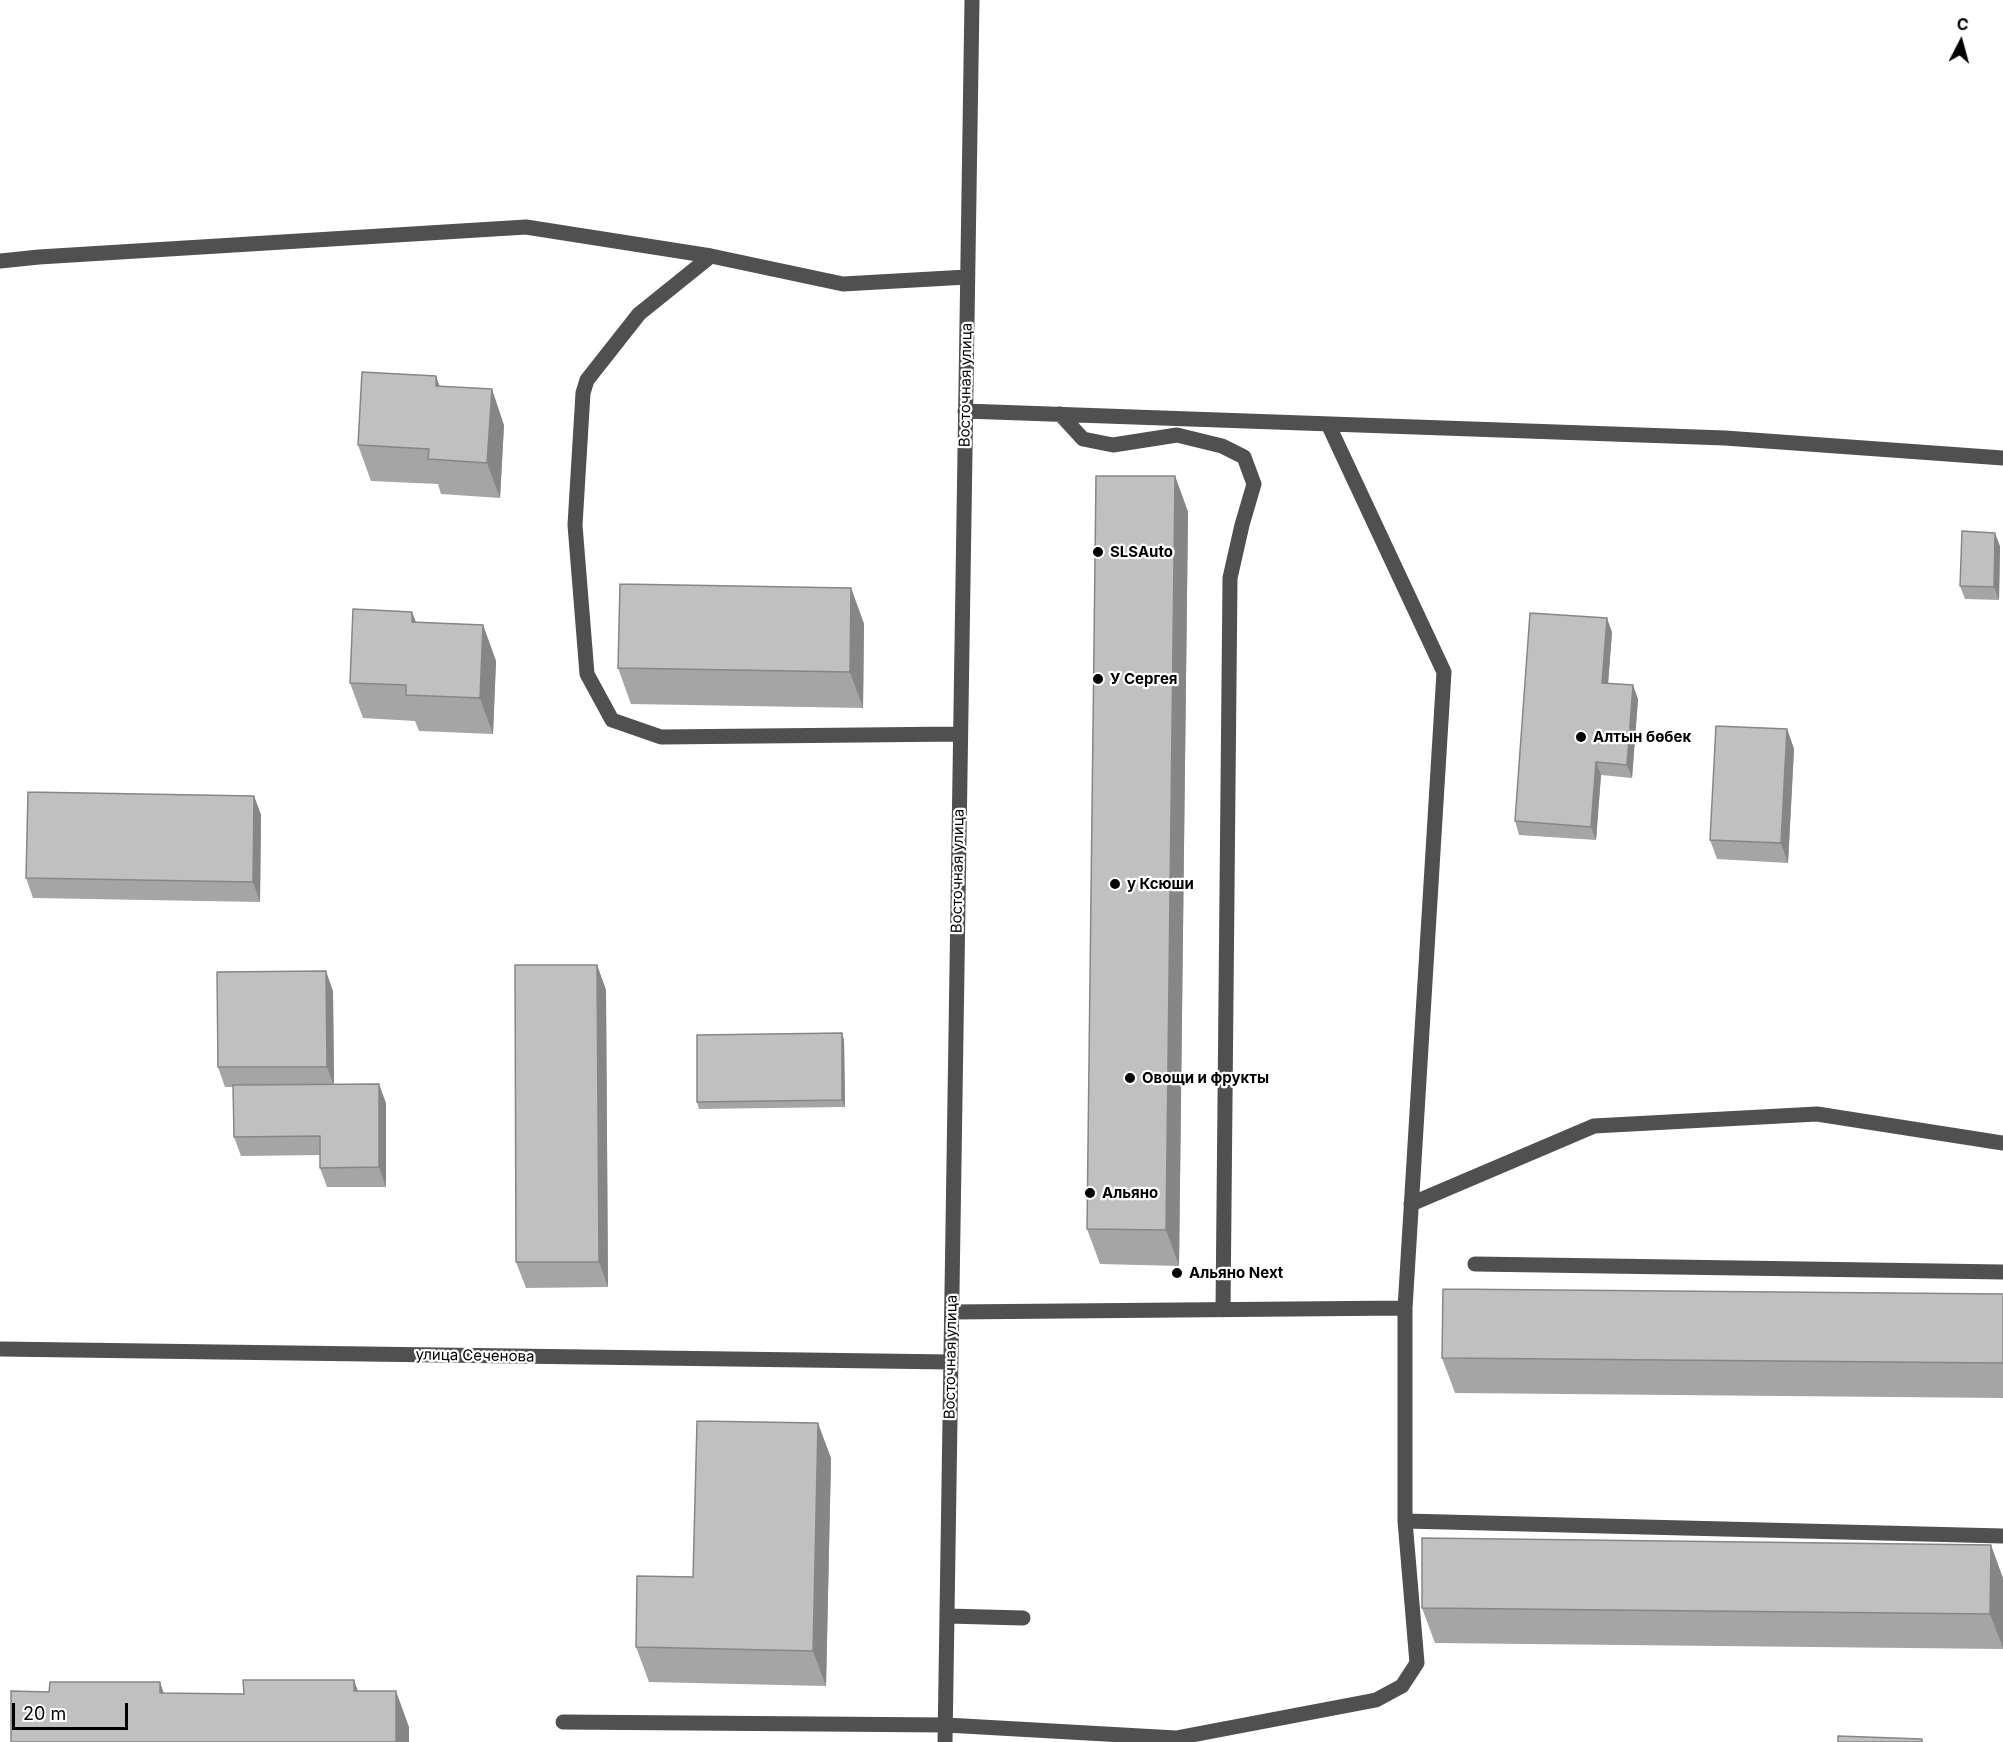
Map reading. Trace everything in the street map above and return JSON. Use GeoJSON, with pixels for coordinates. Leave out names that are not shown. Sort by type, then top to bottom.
{"type":"FeatureCollection","features":[{"type":"Feature","properties":{"kind":"lane","name":"Восточная улица"},"geometry":{"type":"LineString","coordinates":[[945,1742],[972,0]]}},
{"type":"Feature","properties":{"kind":"lane"},"geometry":{"type":"LineString","coordinates":[[0,261],[526,227],[711,256],[843,284],[967,278]]}},
{"type":"Feature","properties":{"kind":"lane"},"geometry":{"type":"LineString","coordinates":[[711,256],[639,314],[587,380],[583,393],[575,525],[587,674],[612,720],[661,737],[960,734]]}},
{"type":"Feature","properties":{"kind":"lane"},"geometry":{"type":"LineString","coordinates":[[965,411],[1725,438],[2003,458]]}},
{"type":"Feature","properties":{"kind":"lane"},"geometry":{"type":"LineString","coordinates":[[1060,414],[1083,439],[1113,445],[1177,435],[1222,446],[1244,457],[1254,484],[1230,578],[1223,1310]]}},
{"type":"Feature","properties":{"kind":"lane"},"geometry":{"type":"LineString","coordinates":[[563,1722],[946,1725],[1176,1740],[1376,1700],[1402,1686],[1417,1663],[1405,1521],[1405,1308],[1444,672],[1328,424]]}},
{"type":"Feature","properties":{"kind":"lane"},"geometry":{"type":"LineString","coordinates":[[1411,1204],[1594,1126],[1817,1114],[2003,1143]]}},
{"type":"Feature","properties":{"kind":"lane"},"geometry":{"type":"LineString","coordinates":[[1475,1264],[2003,1272]]}},
{"type":"Feature","properties":{"kind":"lane"},"geometry":{"type":"LineString","coordinates":[[952,1312],[1405,1308]]}},
{"type":"Feature","properties":{"kind":"lane","name":"улица Сеченова"},"geometry":{"type":"LineString","coordinates":[[0,1349],[951,1362]]}},
{"type":"Feature","properties":{"kind":"lane"},"geometry":{"type":"LineString","coordinates":[[1405,1521],[2003,1536]]}},
{"type":"Feature","properties":{"kind":"lane"},"geometry":{"type":"LineString","coordinates":[[947,1616],[1023,1618]]}},
{"type":"Feature","properties":{"kind":"building"},"geometry":{"type":"Polygon","coordinates":[[[362,372],[436,376],[436,386],[492,389],[487,463],[428,459],[429,449],[358,445],[362,372]]]}},
{"type":"Feature","properties":{"kind":"building"},"geometry":{"type":"Polygon","coordinates":[[[1096,476],[1175,476],[1166,1230],[1087,1229],[1096,476]]]}},
{"type":"Feature","properties":{"kind":"building"},"geometry":{"type":"Polygon","coordinates":[[[1962,531],[1995,533],[1994,587],[1960,586],[1962,531]]]}},
{"type":"Feature","properties":{"kind":"building"},"geometry":{"type":"Polygon","coordinates":[[[620,584],[851,588],[850,672],[618,668],[620,584]]]}},
{"type":"Feature","properties":{"kind":"building"},"geometry":{"type":"Polygon","coordinates":[[[353,609],[412,612],[412,622],[483,625],[480,698],[406,695],[406,685],[350,683],[353,609]]]}},
{"type":"Feature","properties":{"kind":"building","name":"Алтын бөбек"},"geometry":{"type":"Polygon","coordinates":[[[1530,613],[1607,618],[1602,683],[1633,685],[1627,765],[1596,762],[1591,827],[1515,821],[1530,613]]]}},
{"type":"Feature","properties":{"kind":"building"},"geometry":{"type":"Polygon","coordinates":[[[1716,726],[1787,729],[1781,843],[1710,840],[1716,726]]]}},
{"type":"Feature","properties":{"kind":"building"},"geometry":{"type":"Polygon","coordinates":[[[28,792],[254,796],[253,882],[26,878],[28,792]]]}},
{"type":"Feature","properties":{"kind":"building"},"geometry":{"type":"Polygon","coordinates":[[[515,965],[597,965],[599,1262],[516,1262],[515,965]]]}},
{"type":"Feature","properties":{"kind":"building"},"geometry":{"type":"Polygon","coordinates":[[[326,971],[327,1067],[218,1067],[217,972],[326,971]]]}},
{"type":"Feature","properties":{"kind":"building"},"geometry":{"type":"Polygon","coordinates":[[[842,1033],[842,1100],[697,1102],[697,1035],[842,1033]]]}},
{"type":"Feature","properties":{"kind":"building"},"geometry":{"type":"Polygon","coordinates":[[[379,1084],[379,1167],[320,1168],[320,1136],[234,1137],[233,1085],[379,1084]]]}},
{"type":"Feature","properties":{"kind":"building"},"geometry":{"type":"Polygon","coordinates":[[[1443,1289],[2003,1294],[2003,1363],[1442,1358],[1443,1289]]]}},
{"type":"Feature","properties":{"kind":"building"},"geometry":{"type":"Polygon","coordinates":[[[697,1421],[818,1423],[813,1651],[636,1647],[637,1576],[693,1577],[697,1421]]]}},
{"type":"Feature","properties":{"kind":"building"},"geometry":{"type":"Polygon","coordinates":[[[1422,1538],[1991,1545],[1990,1614],[1422,1608],[1422,1538]]]}},
{"type":"Feature","properties":{"kind":"building"},"geometry":{"type":"Polygon","coordinates":[[[243,1680],[354,1680],[354,1691],[396,1691],[396,1742],[11,1742],[11,1691],[49,1692],[50,1682],[160,1682],[160,1693],[244,1694],[243,1680]]]}},
{"type":"Feature","properties":{"kind":"building"},"geometry":{"type":"Polygon","coordinates":[[[1838,1736],[1922,1739],[1922,1742],[1838,1742],[1838,1736]]]}},
{"type":"Feature","properties":{"kind":"place","name":"SLSAuto"},"geometry":{"type":"Point","coordinates":[1098,552]}},
{"type":"Feature","properties":{"kind":"place","name":"У Сергея"},"geometry":{"type":"Point","coordinates":[1098,679]}},
{"type":"Feature","properties":{"kind":"place","name":"Алтын бөбек"},"geometry":{"type":"Point","coordinates":[1581,737]}},
{"type":"Feature","properties":{"kind":"place","name":"у Ксюши"},"geometry":{"type":"Point","coordinates":[1115,884]}},
{"type":"Feature","properties":{"kind":"place","name":"Овощи и фрукты"},"geometry":{"type":"Point","coordinates":[1130,1078]}},
{"type":"Feature","properties":{"kind":"place","name":"Альяно"},"geometry":{"type":"Point","coordinates":[1090,1193]}},
{"type":"Feature","properties":{"kind":"place","name":"Альяно Next"},"geometry":{"type":"Point","coordinates":[1177,1273]}}]}
